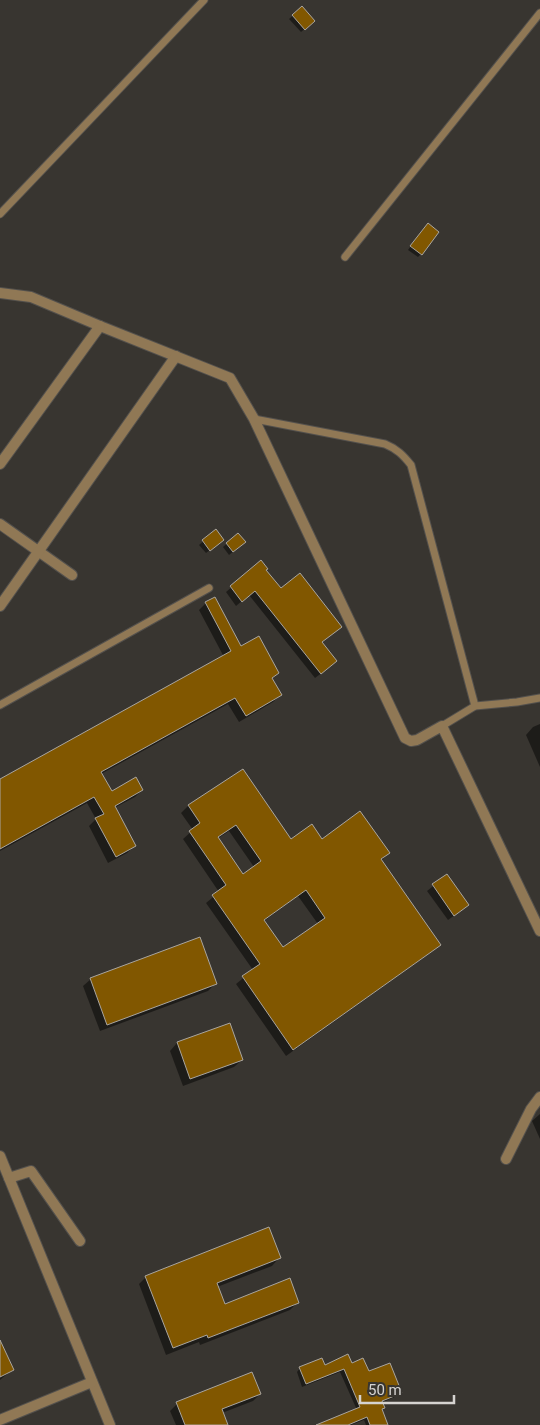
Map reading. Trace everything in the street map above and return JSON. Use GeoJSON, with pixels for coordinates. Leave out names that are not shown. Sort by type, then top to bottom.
{"type":"FeatureCollection","features":[{"type":"Feature","properties":{"kind":"street"},"geometry":{"type":"LineString","coordinates":[[0,293],[31,297],[230,378],[254,419],[406,738],[411,742],[442,726],[540,931]]}},
{"type":"Feature","properties":{"kind":"street"},"geometry":{"type":"LineString","coordinates":[[0,464],[100,326]]}},
{"type":"Feature","properties":{"kind":"street"},"geometry":{"type":"LineString","coordinates":[[0,606],[176,356]]}},
{"type":"Feature","properties":{"kind":"street"},"geometry":{"type":"LineString","coordinates":[[0,524],[72,575]]}},
{"type":"Feature","properties":{"kind":"street"},"geometry":{"type":"LineString","coordinates":[[506,1159],[531,1109],[540,1097]]}},
{"type":"Feature","properties":{"kind":"street"},"geometry":{"type":"LineString","coordinates":[[0,1156],[110,1425]]}},
{"type":"Feature","properties":{"kind":"street"},"geometry":{"type":"LineString","coordinates":[[9,1178],[32,1171],[80,1241]]}},
{"type":"Feature","properties":{"kind":"street"},"geometry":{"type":"LineString","coordinates":[[0,1420],[92,1382]]}},
{"type":"Feature","properties":{"kind":"lane"},"geometry":{"type":"LineString","coordinates":[[0,214],[204,0]]}},
{"type":"Feature","properties":{"kind":"lane"},"geometry":{"type":"LineString","coordinates":[[345,257],[540,13]]}},
{"type":"Feature","properties":{"kind":"lane"},"geometry":{"type":"LineString","coordinates":[[254,419],[385,444],[403,454],[411,464],[475,706]]}},
{"type":"Feature","properties":{"kind":"lane"},"geometry":{"type":"LineString","coordinates":[[0,705],[209,588]]}},
{"type":"Feature","properties":{"kind":"lane"},"geometry":{"type":"LineString","coordinates":[[442,726],[475,706],[540,698]]}},
{"type":"Feature","properties":{"kind":"building"},"geometry":{"type":"Polygon","coordinates":[[[302,6],[315,21],[305,30],[292,15],[302,6]]]}},
{"type":"Feature","properties":{"kind":"building"},"geometry":{"type":"Polygon","coordinates":[[[428,223],[439,232],[422,255],[410,246],[428,223]]]}},
{"type":"Feature","properties":{"kind":"building"},"geometry":{"type":"Polygon","coordinates":[[[216,529],[224,540],[210,551],[202,540],[216,529]]]}},
{"type":"Feature","properties":{"kind":"building"},"geometry":{"type":"Polygon","coordinates":[[[238,533],[246,542],[233,552],[226,543],[238,533]]]}},
{"type":"Feature","properties":{"kind":"building"},"geometry":{"type":"Polygon","coordinates":[[[261,560],[268,569],[266,570],[281,588],[300,573],[342,627],[322,642],[337,661],[321,674],[255,591],[242,602],[230,586],[261,560]]]}},
{"type":"Feature","properties":{"kind":"building"},"geometry":{"type":"Polygon","coordinates":[[[215,597],[241,646],[259,636],[279,673],[272,678],[282,695],[246,716],[235,698],[101,772],[112,791],[136,777],[143,790],[115,806],[136,846],[116,857],[95,818],[104,814],[94,797],[0,849],[0,779],[231,651],[205,602],[215,597]]]}},
{"type":"Feature","properties":{"kind":"building"},"geometry":{"type":"Polygon","coordinates":[[[243,769],[291,839],[312,824],[322,839],[360,811],[390,853],[381,859],[441,945],[293,1050],[242,976],[260,964],[212,895],[226,885],[189,831],[200,823],[188,805],[243,769]],[[236,825],[218,837],[243,874],[261,861],[236,825]],[[306,890],[264,920],[283,947],[325,918],[306,890]]]}},
{"type":"Feature","properties":{"kind":"building"},"geometry":{"type":"Polygon","coordinates":[[[447,874],[469,905],[454,916],[432,884],[447,874]]]}},
{"type":"Feature","properties":{"kind":"building"},"geometry":{"type":"Polygon","coordinates":[[[200,937],[217,984],[107,1025],[90,978],[200,937]]]}},
{"type":"Feature","properties":{"kind":"building"},"geometry":{"type":"Polygon","coordinates":[[[230,1023],[243,1060],[190,1079],[177,1042],[230,1023]]]}},
{"type":"Feature","properties":{"kind":"building"},"geometry":{"type":"Polygon","coordinates":[[[269,1227],[281,1258],[217,1283],[225,1304],[290,1278],[299,1303],[208,1338],[207,1335],[173,1348],[145,1276],[269,1227]]]}},
{"type":"Feature","properties":{"kind":"building"},"geometry":{"type":"Polygon","coordinates":[[[0,1340],[14,1370],[0,1377],[0,1340]]]}},
{"type":"Feature","properties":{"kind":"building"},"geometry":{"type":"Polygon","coordinates":[[[348,1354],[352,1363],[363,1358],[369,1371],[390,1363],[402,1393],[382,1401],[385,1408],[382,1409],[388,1425],[370,1425],[367,1417],[348,1425],[316,1425],[360,1407],[344,1369],[306,1384],[299,1367],[322,1358],[325,1365],[348,1354]]]}},
{"type":"Feature","properties":{"kind":"building"},"geometry":{"type":"Polygon","coordinates":[[[252,1372],[261,1394],[222,1409],[228,1425],[185,1425],[176,1402],[252,1372]]]}}]}
